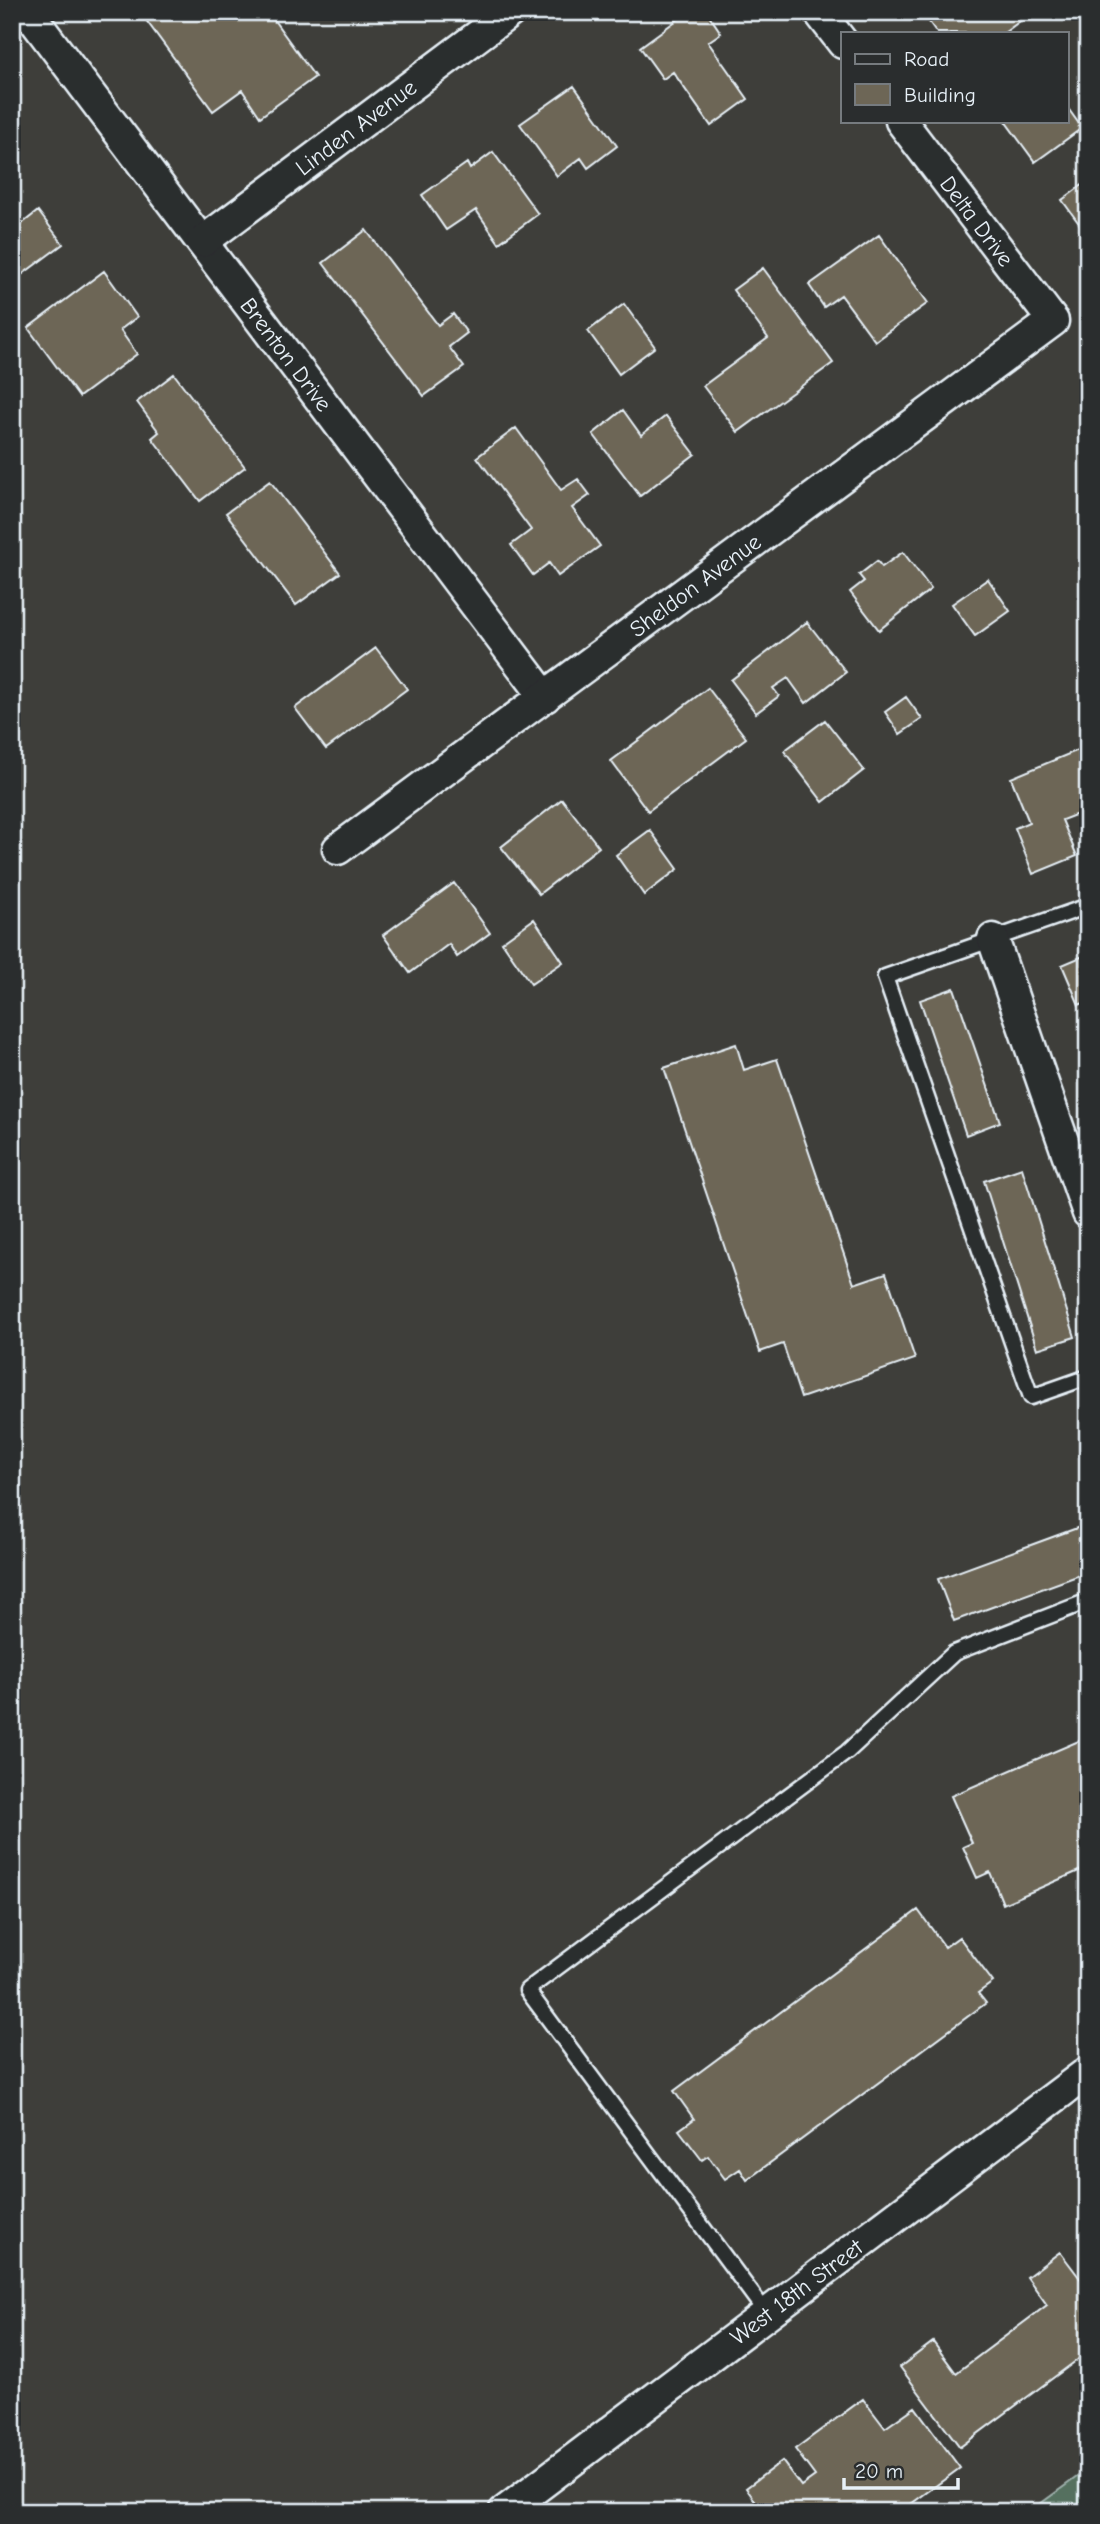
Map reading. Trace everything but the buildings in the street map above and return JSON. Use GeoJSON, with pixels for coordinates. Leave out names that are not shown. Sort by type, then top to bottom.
{"type":"FeatureCollection","features":[{"type":"Feature","properties":{"kind":"street","name":"Brenton Drive"},"geometry":{"type":"LineString","coordinates":[[28,12],[545,696]]}},
{"type":"Feature","properties":{"kind":"street","name":"Linden Avenue"},"geometry":{"type":"LineString","coordinates":[[202,243],[510,12]]}},
{"type":"Feature","properties":{"kind":"street"},"geometry":{"type":"LineString","coordinates":[[819,12],[841,40]]}},
{"type":"Feature","properties":{"kind":"street","name":"Delta Drive"},"geometry":{"type":"LineString","coordinates":[[902,122],[1052,321]]}},
{"type":"Feature","properties":{"kind":"street","name":"Sheldon Avenue"},"geometry":{"type":"LineString","coordinates":[[338,849],[1052,321]]}},
{"type":"Feature","properties":{"kind":"street"},"geometry":{"type":"LineString","coordinates":[[993,939],[1088,1213]]}},
{"type":"Feature","properties":{"kind":"street","name":"West 18th Street"},"geometry":{"type":"LineString","coordinates":[[504,2512],[1088,2072]]}},
{"type":"Feature","properties":{"kind":"lane"},"geometry":{"type":"LineString","coordinates":[[1088,905],[885,977],[1031,1397],[1088,1377]]}},
{"type":"Feature","properties":{"kind":"lane"},"geometry":{"type":"LineString","coordinates":[[767,2314],[527,1990],[847,1752],[954,1653],[1088,1601]]}},
{"type":"Feature","properties":{"kind":"green space"},"geometry":{"type":"Polygon","coordinates":[[[1088,2469],[1088,2512],[1029,2512],[1088,2469]]]}}]}
